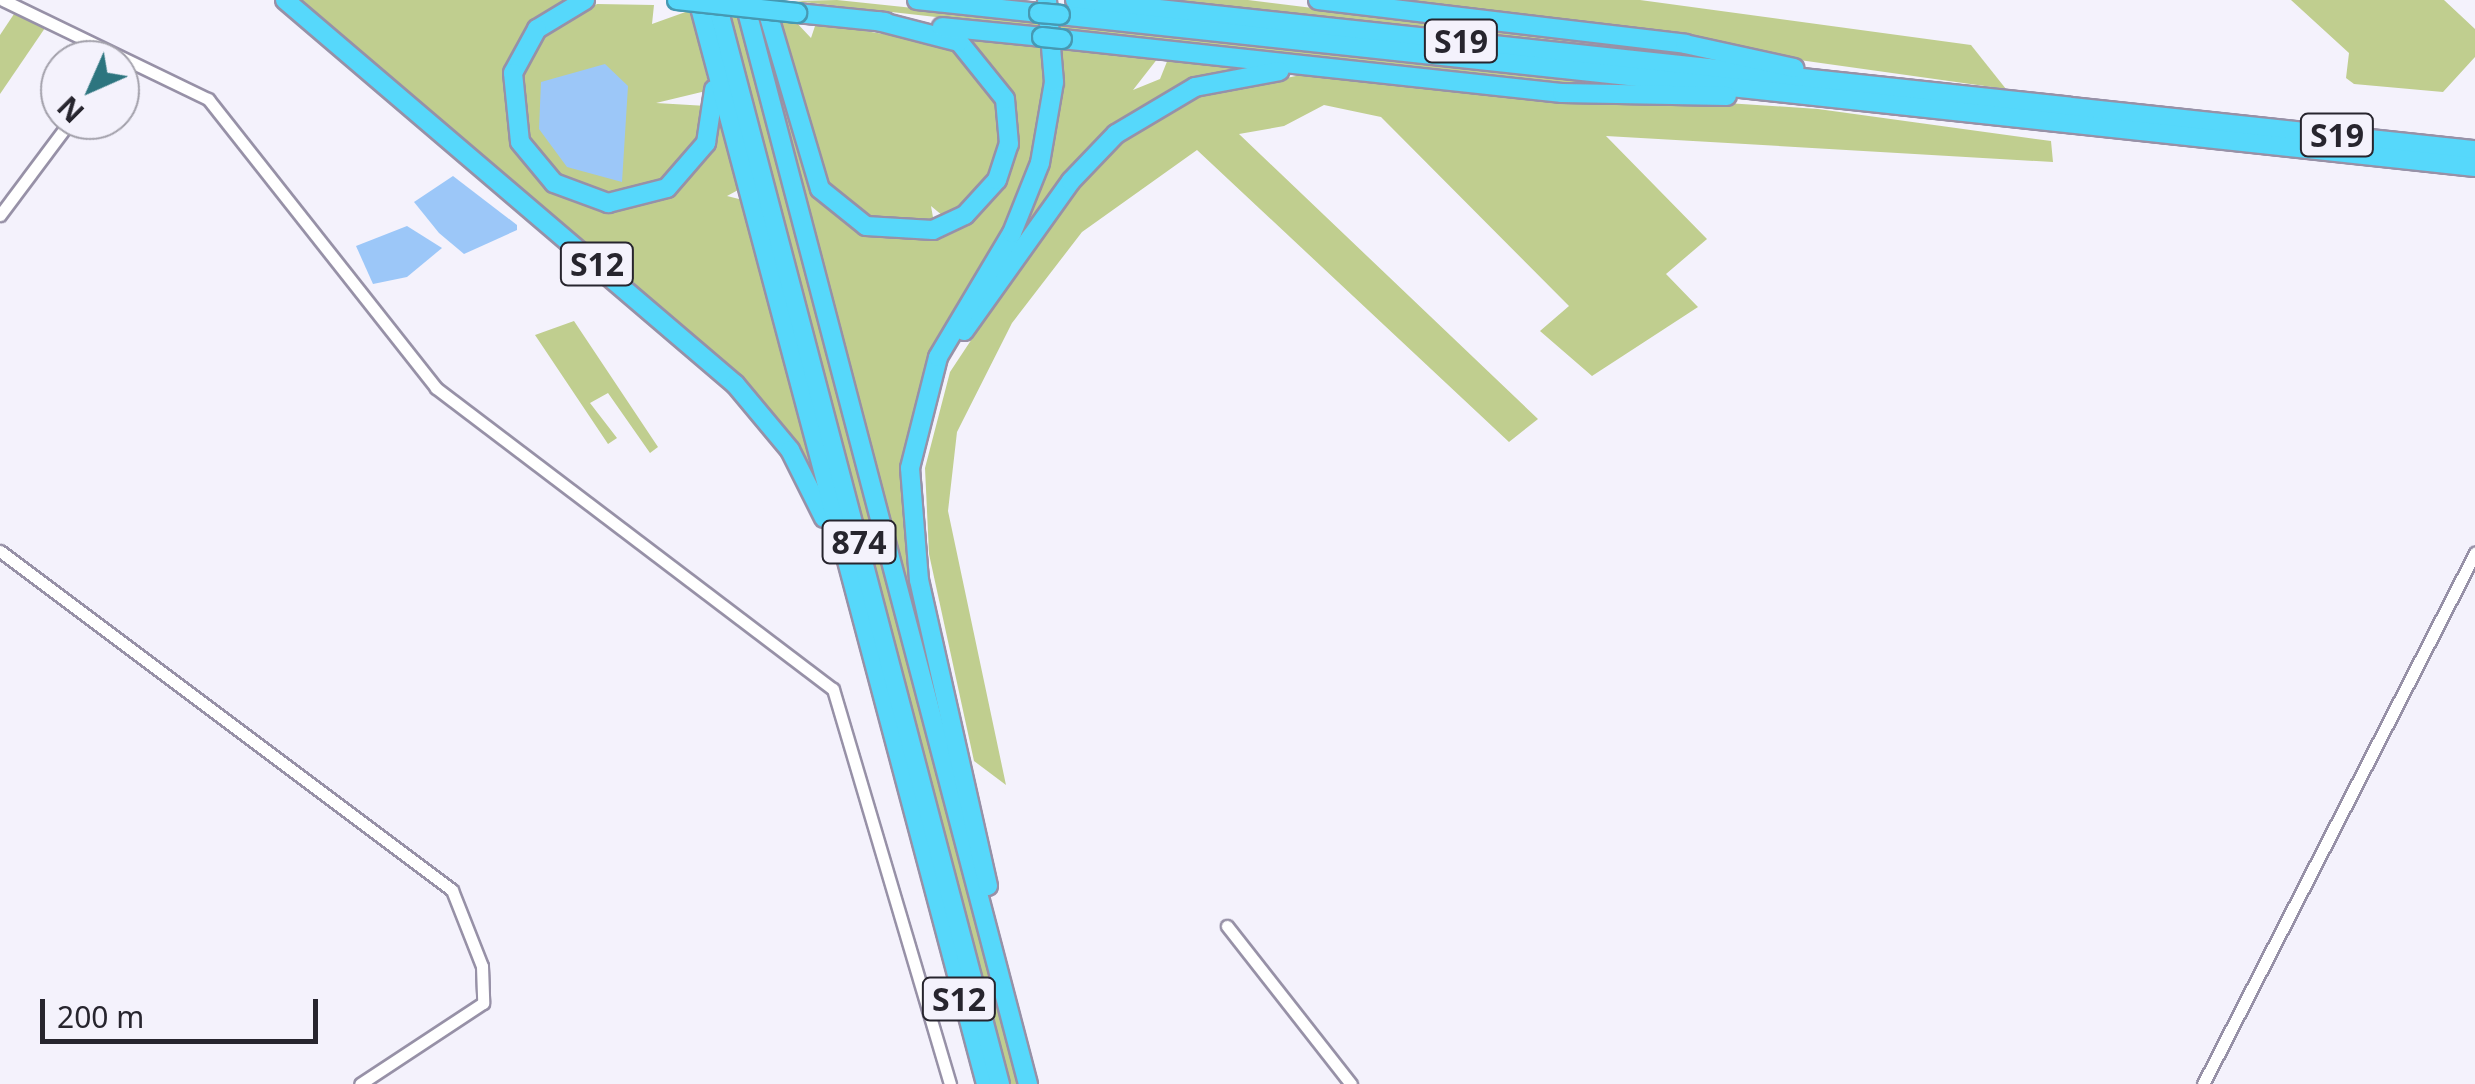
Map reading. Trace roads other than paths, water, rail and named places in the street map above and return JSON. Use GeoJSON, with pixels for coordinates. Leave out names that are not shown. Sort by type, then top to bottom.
{"type":"FeatureCollection","features":[{"type":"Feature","properties":{"kind":"highway","name":"S12"},"geometry":{"type":"LineString","coordinates":[[285,0],[735,384],[802,469],[848,577],[986,1084]]}},
{"type":"Feature","properties":{"kind":"highway"},"geometry":{"type":"LineString","coordinates":[[586,0],[530,37],[510,99],[532,162],[581,198],[634,201],[686,173],[712,128],[710,45]]}},
{"type":"Feature","properties":{"kind":"highway"},"geometry":{"type":"LineString","coordinates":[[677,0],[1590,95],[1807,96]]}},
{"type":"Feature","properties":{"kind":"highway"},"geometry":{"type":"LineString","coordinates":[[698,0],[848,577]]}},
{"type":"Feature","properties":{"kind":"highway","name":"874"},"geometry":{"type":"LineString","coordinates":[[716,0],[1000,1084]]}},
{"type":"Feature","properties":{"kind":"highway","name":"874"},"geometry":{"type":"LineString","coordinates":[[744,0],[1011,1020]]}},
{"type":"Feature","properties":{"kind":"highway"},"geometry":{"type":"LineString","coordinates":[[764,0],[820,189],[866,226],[932,230],[965,215],[997,180],[1009,144],[1005,99],[960,42],[878,21]]}},
{"type":"Feature","properties":{"kind":"highway","name":"S19"},"geometry":{"type":"LineString","coordinates":[[917,0],[1043,6],[1060,15],[2475,166]]}},
{"type":"Feature","properties":{"kind":"highway","name":"S19"},"geometry":{"type":"LineString","coordinates":[[1075,0],[2475,150]]}},
{"type":"Feature","properties":{"kind":"highway"},"geometry":{"type":"LineString","coordinates":[[1318,0],[1685,44],[1848,83]]}},
{"type":"Feature","properties":{"kind":"highway"},"geometry":{"type":"LineString","coordinates":[[1011,1020],[913,545],[911,462],[938,358],[1020,216],[1045,146],[1054,82],[1043,6]]}},
{"type":"Feature","properties":{"kind":"highway"},"geometry":{"type":"LineString","coordinates":[[911,462],[957,342],[1106,143],[1207,83],[1346,69]]}},
{"type":"Feature","properties":{"kind":"highway","name":"S12"},"geometry":{"type":"LineString","coordinates":[[1011,1020],[1028,1084]]}},
{"type":"Feature","properties":{"kind":"street"},"geometry":{"type":"LineString","coordinates":[[3,0],[80,40]]}},
{"type":"Feature","properties":{"kind":"street"},"geometry":{"type":"LineString","coordinates":[[140,68],[187,86],[230,119],[436,388],[834,688],[950,1084]]}},
{"type":"Feature","properties":{"kind":"street"},"geometry":{"type":"LineString","coordinates":[[0,215],[56,140]]}},
{"type":"Feature","properties":{"kind":"street"},"geometry":{"type":"LineString","coordinates":[[0,551],[452,890],[482,966],[483,1003],[360,1084]]}},
{"type":"Feature","properties":{"kind":"street"},"geometry":{"type":"LineString","coordinates":[[2203,1084],[2475,553]]}},
{"type":"Feature","properties":{"kind":"street"},"geometry":{"type":"LineString","coordinates":[[1227,926],[1351,1084]]}},
{"type":"Feature","properties":{"kind":"water"},"geometry":{"type":"Polygon","coordinates":[[[605,64],[628,86],[622,182],[567,167],[539,129],[541,82],[605,64]]]}},
{"type":"Feature","properties":{"kind":"water"},"geometry":{"type":"Polygon","coordinates":[[[453,176],[517,225],[517,230],[464,254],[439,233],[414,202],[453,176]]]}},
{"type":"Feature","properties":{"kind":"water"},"geometry":{"type":"Polygon","coordinates":[[[407,226],[442,248],[407,277],[373,284],[356,246],[407,226]]]}}]}
